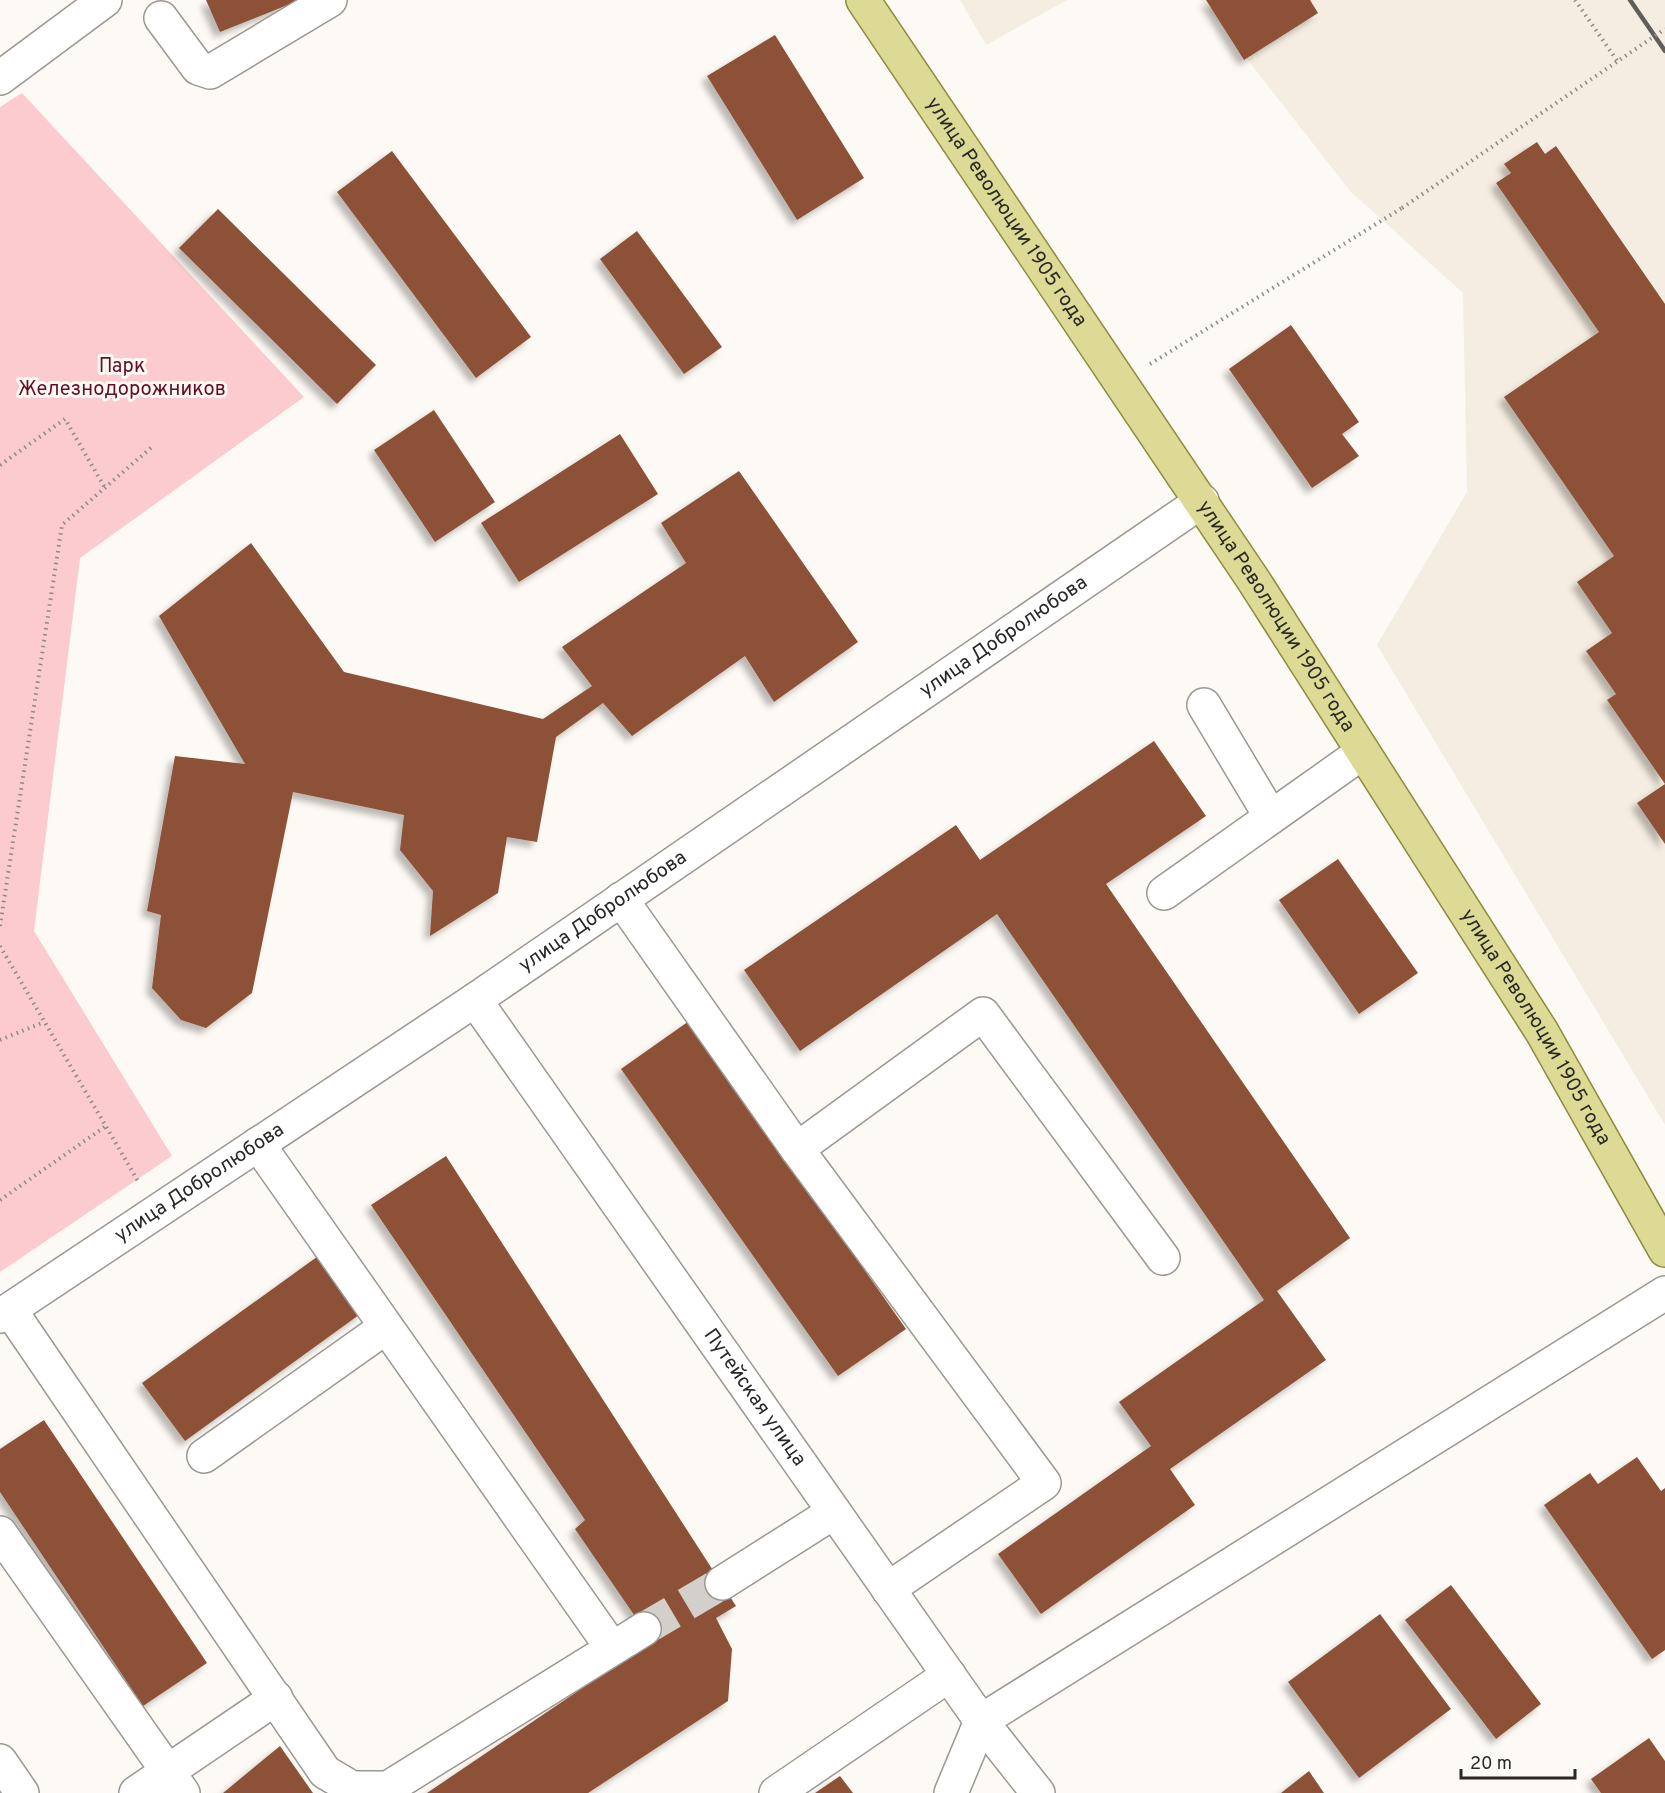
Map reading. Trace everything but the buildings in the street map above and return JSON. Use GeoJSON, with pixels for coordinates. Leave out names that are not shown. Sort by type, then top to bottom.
{"type":"FeatureCollection","features":[{"type":"Feature","properties":{"kind":"main road","name":"улица Революции 1905 года"},"geometry":{"type":"LineString","coordinates":[[863,0],[1202,501],[1542,1032],[1665,1250]]}},
{"type":"Feature","properties":{"kind":"street"},"geometry":{"type":"LineString","coordinates":[[0,78],[105,0]]}},
{"type":"Feature","properties":{"kind":"street"},"geometry":{"type":"LineString","coordinates":[[161,18],[198,68],[210,72],[330,0]]}},
{"type":"Feature","properties":{"kind":"street","name":"улица Добролюбова"},"geometry":{"type":"LineString","coordinates":[[3,1321],[157,1212],[475,1000],[1202,501]]}},
{"type":"Feature","properties":{"kind":"street"},"geometry":{"type":"LineString","coordinates":[[1204,705],[1271,817]]}},
{"type":"Feature","properties":{"kind":"street"},"geometry":{"type":"LineString","coordinates":[[1164,893],[1363,752]]}},
{"type":"Feature","properties":{"kind":"street"},"geometry":{"type":"LineString","coordinates":[[621,899],[797,1149],[1044,1483],[888,1589]]}},
{"type":"Feature","properties":{"kind":"street","name":"Путейская улица"},"geometry":{"type":"LineString","coordinates":[[475,1000],[981,1722],[1038,1793]]}},
{"type":"Feature","properties":{"kind":"street"},"geometry":{"type":"LineString","coordinates":[[797,1149],[983,1014],[1163,1258]]}},
{"type":"Feature","properties":{"kind":"street"},"geometry":{"type":"LineString","coordinates":[[258,1144],[612,1648]]}},
{"type":"Feature","properties":{"kind":"street"},"geometry":{"type":"LineString","coordinates":[[951,1793],[981,1722],[1665,1293]]}},
{"type":"Feature","properties":{"kind":"street"},"geometry":{"type":"LineString","coordinates":[[3,1321],[276,1698],[325,1772],[352,1788],[387,1788],[644,1629]]}},
{"type":"Feature","properties":{"kind":"street"},"geometry":{"type":"LineString","coordinates":[[204,1456],[386,1327]]}},
{"type":"Feature","properties":{"kind":"street"},"geometry":{"type":"LineString","coordinates":[[722,1583],[834,1512]]}},
{"type":"Feature","properties":{"kind":"street"},"geometry":{"type":"LineString","coordinates":[[0,1533],[183,1793]]}},
{"type":"Feature","properties":{"kind":"street"},"geometry":{"type":"LineString","coordinates":[[776,1793],[949,1675]]}},
{"type":"Feature","properties":{"kind":"street"},"geometry":{"type":"LineString","coordinates":[[136,1793],[276,1698]]}},
{"type":"Feature","properties":{"kind":"street"},"geometry":{"type":"LineString","coordinates":[[0,1761],[22,1793]]}},
{"type":"Feature","properties":{"kind":"path"},"geometry":{"type":"LineString","coordinates":[[1575,0],[1618,62]]}},
{"type":"Feature","properties":{"kind":"path"},"geometry":{"type":"LineString","coordinates":[[1122,382],[1402,208],[1665,29]]}},
{"type":"Feature","properties":{"kind":"path"},"geometry":{"type":"LineString","coordinates":[[0,465],[65,420],[105,488]]}},
{"type":"Feature","properties":{"kind":"path"},"geometry":{"type":"LineString","coordinates":[[0,926],[62,525],[153,446]]}},
{"type":"Feature","properties":{"kind":"path"},"geometry":{"type":"LineString","coordinates":[[0,946],[157,1212]]}},
{"type":"Feature","properties":{"kind":"path"},"geometry":{"type":"LineString","coordinates":[[0,1041],[44,1022]]}},
{"type":"Feature","properties":{"kind":"path"},"geometry":{"type":"LineString","coordinates":[[0,1200],[106,1126]]}},
{"type":"Feature","properties":{"kind":"shaded area"},"geometry":{"type":"Polygon","coordinates":[[[960,0],[1067,0],[986,45],[960,0]]]}},
{"type":"Feature","properties":{"kind":"shaded area"},"geometry":{"type":"Polygon","coordinates":[[[1201,0],[1665,0],[1665,1125],[1377,645],[1467,492],[1463,293],[1350,191],[1201,0]]]}},
{"type":"Feature","properties":{"kind":"green space","name":"Парк Железнодорожников"},"geometry":{"type":"Polygon","coordinates":[[[22,93],[304,397],[80,558],[34,931],[172,1156],[0,1272],[0,107],[22,93]]]}},
{"type":"Feature","properties":{"kind":"tunnel"},"geometry":{"type":"LineString","coordinates":[[644,1629],[722,1583]]}},
{"type":"Feature","properties":{"kind":"railway"},"geometry":{"type":"LineString","coordinates":[[1630,0],[1665,51]]}}]}
